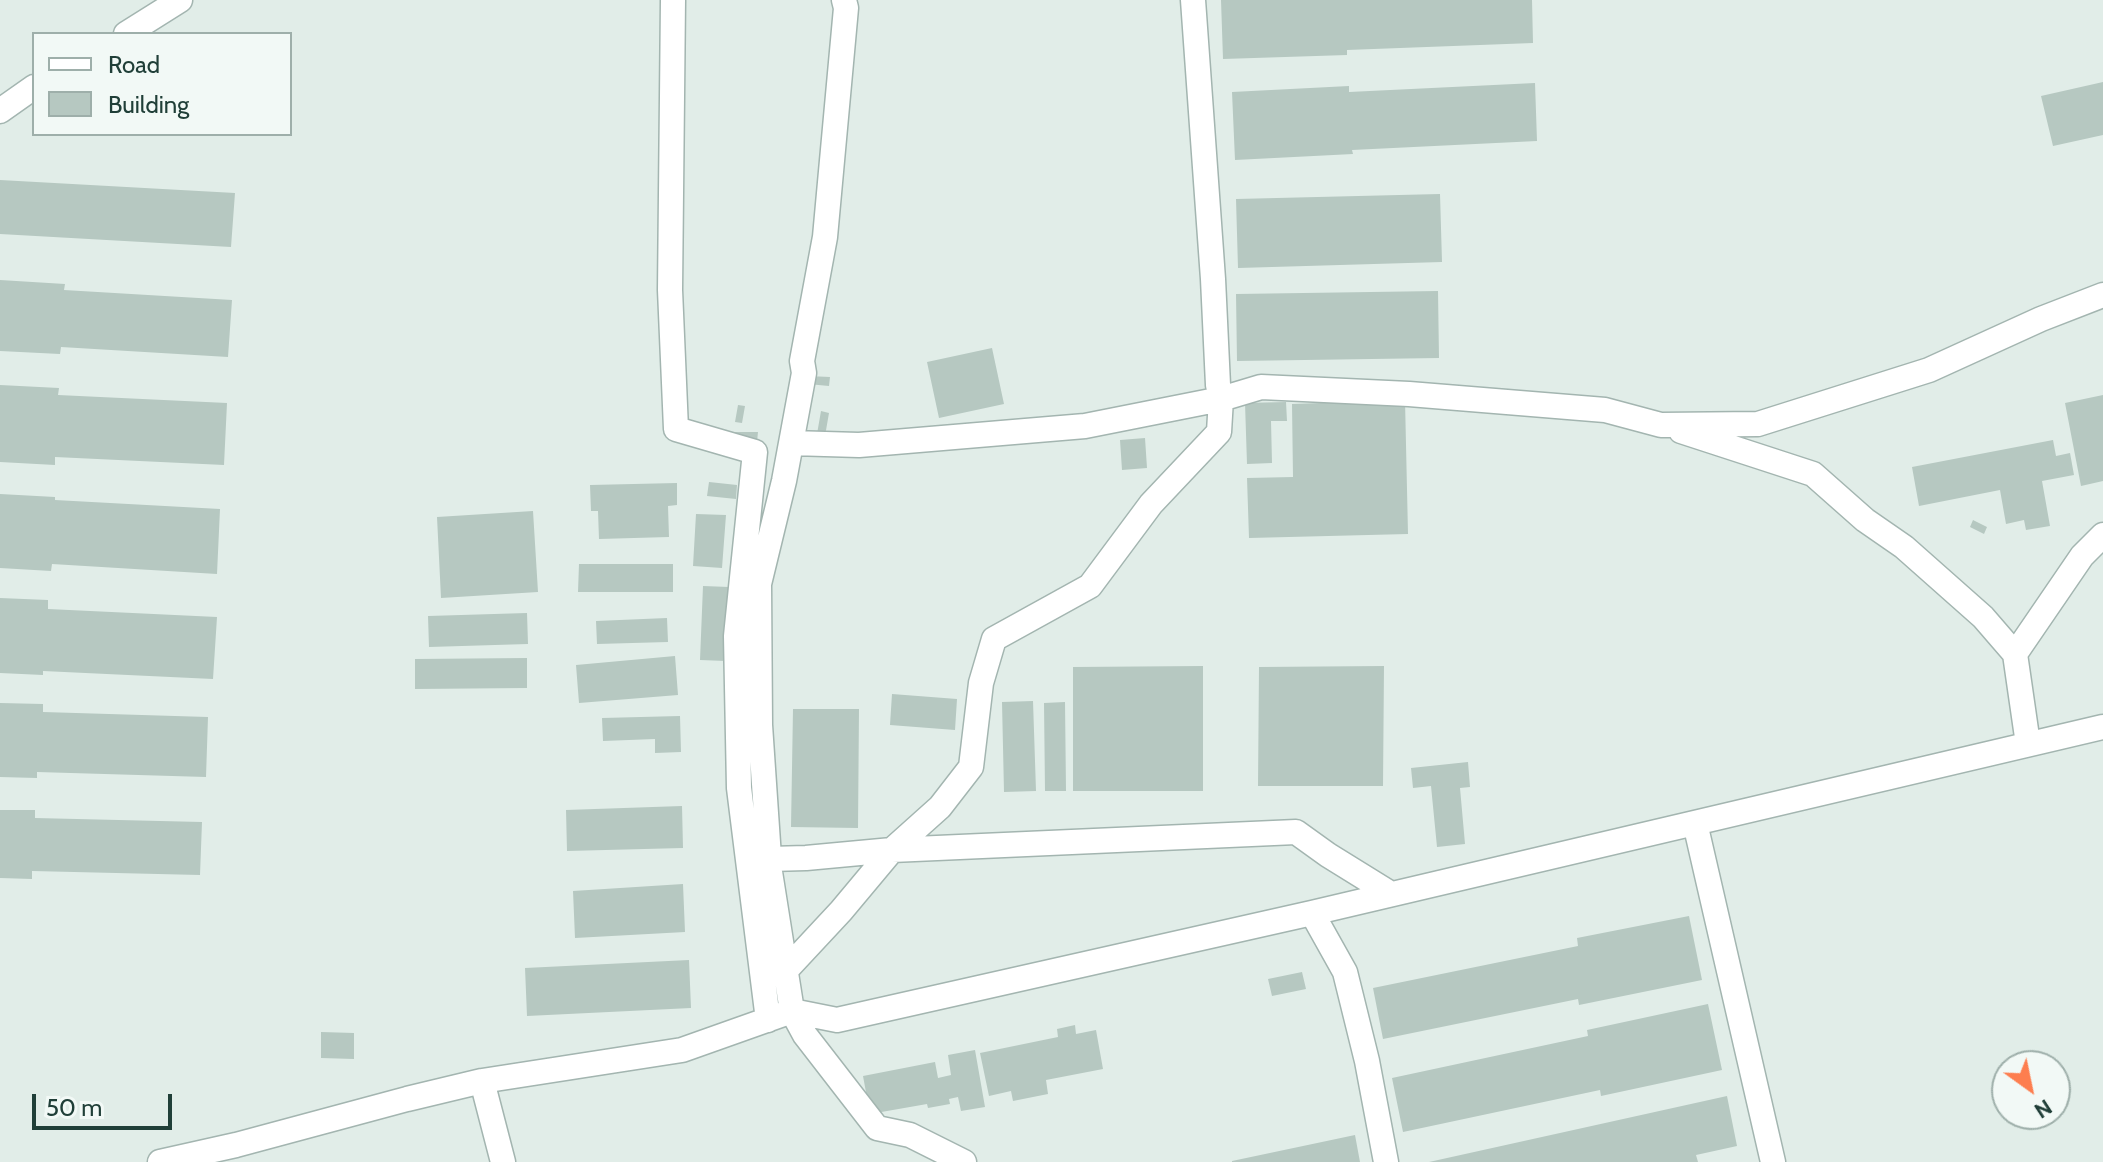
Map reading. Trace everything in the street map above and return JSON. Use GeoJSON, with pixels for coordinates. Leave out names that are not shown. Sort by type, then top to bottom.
{"type":"FeatureCollection","features":[{"type":"Feature","properties":{"kind":"street"},"geometry":{"type":"LineString","coordinates":[[129,32],[180,0]]}},
{"type":"Feature","properties":{"kind":"street"},"geometry":{"type":"LineString","coordinates":[[673,0],[670,290],[676,429],[755,452],[736,636],[739,773],[768,1020]]}},
{"type":"Feature","properties":{"kind":"street"},"geometry":{"type":"LineString","coordinates":[[844,0],[846,8],[825,237],[784,481],[759,584],[760,725],[770,859],[792,1011],[805,1035],[877,1128],[910,1135],[964,1162]]}},
{"type":"Feature","properties":{"kind":"street"},"geometry":{"type":"LineString","coordinates":[[786,970],[892,850],[940,807],[971,767],[981,683],[994,639],[1090,586],[1151,504],[1219,432],[1221,399],[1193,0]]}},
{"type":"Feature","properties":{"kind":"street"},"geometry":{"type":"LineString","coordinates":[[0,111],[32,88]]}},
{"type":"Feature","properties":{"kind":"street"},"geometry":{"type":"LineString","coordinates":[[1661,425],[1758,424],[1929,370],[2041,319],[2103,295]]}},
{"type":"Feature","properties":{"kind":"street"},"geometry":{"type":"LineString","coordinates":[[791,443],[859,445],[1085,426],[1221,399],[1261,387],[1409,394],[1605,410],[1813,474],[1865,520],[1904,547],[1983,617],[2015,654],[2028,744]]}},
{"type":"Feature","properties":{"kind":"street"},"geometry":{"type":"LineString","coordinates":[[2015,654],[2092,557],[2103,535]]}},
{"type":"Feature","properties":{"kind":"street"},"geometry":{"type":"LineString","coordinates":[[160,1162],[482,1081],[682,1050],[792,1011],[837,1020],[1312,913],[2103,727]]}},
{"type":"Feature","properties":{"kind":"street"},"geometry":{"type":"LineString","coordinates":[[1695,823],[1773,1162]]}},
{"type":"Feature","properties":{"kind":"street"},"geometry":{"type":"LineString","coordinates":[[770,859],[892,850],[1296,832],[1391,894]]}},
{"type":"Feature","properties":{"kind":"street"},"geometry":{"type":"LineString","coordinates":[[1312,913],[1345,972],[1367,1061],[1386,1162]]}},
{"type":"Feature","properties":{"kind":"street"},"geometry":{"type":"LineString","coordinates":[[482,1081],[503,1162]]}},
{"type":"Feature","properties":{"kind":"building"},"geometry":{"type":"Polygon","coordinates":[[[1221,0],[1532,0],[1533,43],[1347,50],[1347,55],[1223,59],[1221,0]]]}},
{"type":"Feature","properties":{"kind":"building"},"geometry":{"type":"Polygon","coordinates":[[[2103,82],[2103,135],[2053,146],[2041,96],[2103,82]]]}},
{"type":"Feature","properties":{"kind":"building"},"geometry":{"type":"Polygon","coordinates":[[[1535,83],[1537,141],[1352,150],[1353,154],[1235,160],[1232,92],[1349,86],[1349,92],[1535,83]]]}},
{"type":"Feature","properties":{"kind":"building"},"geometry":{"type":"Polygon","coordinates":[[[0,180],[235,193],[231,247],[0,234],[0,180]]]}},
{"type":"Feature","properties":{"kind":"building"},"geometry":{"type":"Polygon","coordinates":[[[1440,194],[1442,262],[1238,268],[1236,199],[1440,194]]]}},
{"type":"Feature","properties":{"kind":"building"},"geometry":{"type":"Polygon","coordinates":[[[0,280],[65,284],[64,290],[232,300],[228,357],[61,347],[60,354],[0,351],[0,280]]]}},
{"type":"Feature","properties":{"kind":"building"},"geometry":{"type":"Polygon","coordinates":[[[1438,291],[1439,358],[1237,361],[1236,294],[1438,291]]]}},
{"type":"Feature","properties":{"kind":"building"},"geometry":{"type":"Polygon","coordinates":[[[992,348],[1004,404],[939,418],[927,362],[992,348]]]}},
{"type":"Feature","properties":{"kind":"building"},"geometry":{"type":"Polygon","coordinates":[[[808,376],[830,377],[829,386],[808,384],[808,376]]]}},
{"type":"Feature","properties":{"kind":"building"},"geometry":{"type":"Polygon","coordinates":[[[0,385],[59,388],[58,395],[227,403],[224,465],[55,457],[55,465],[0,462],[0,385]]]}},
{"type":"Feature","properties":{"kind":"building"},"geometry":{"type":"Polygon","coordinates":[[[2103,395],[2103,481],[2081,486],[2065,403],[2103,395]]]}},
{"type":"Feature","properties":{"kind":"building"},"geometry":{"type":"Polygon","coordinates":[[[1405,400],[1408,534],[1249,538],[1247,478],[1293,477],[1292,404],[1405,400]]]}},
{"type":"Feature","properties":{"kind":"building"},"geometry":{"type":"Polygon","coordinates":[[[1286,402],[1287,421],[1271,421],[1272,463],[1247,464],[1245,403],[1286,402]]]}},
{"type":"Feature","properties":{"kind":"building"},"geometry":{"type":"Polygon","coordinates":[[[738,405],[745,406],[742,423],[735,422],[738,405]]]}},
{"type":"Feature","properties":{"kind":"building"},"geometry":{"type":"Polygon","coordinates":[[[821,411],[829,413],[825,436],[817,434],[821,411]]]}},
{"type":"Feature","properties":{"kind":"building"},"geometry":{"type":"Polygon","coordinates":[[[735,432],[758,432],[757,442],[735,441],[735,432]]]}},
{"type":"Feature","properties":{"kind":"building"},"geometry":{"type":"Polygon","coordinates":[[[1145,438],[1147,468],[1122,470],[1120,440],[1145,438]]]}},
{"type":"Feature","properties":{"kind":"building"},"geometry":{"type":"Polygon","coordinates":[[[2053,440],[2056,456],[2070,453],[2074,475],[2042,481],[2050,526],[2026,530],[2024,520],[2006,524],[2000,490],[1919,506],[1912,467],[2053,440]]]}},
{"type":"Feature","properties":{"kind":"building"},"geometry":{"type":"Polygon","coordinates":[[[709,482],[737,485],[736,499],[707,496],[709,482]]]}},
{"type":"Feature","properties":{"kind":"building"},"geometry":{"type":"Polygon","coordinates":[[[677,483],[677,505],[668,506],[669,537],[599,539],[598,511],[591,511],[590,485],[677,483]]]}},
{"type":"Feature","properties":{"kind":"building"},"geometry":{"type":"Polygon","coordinates":[[[0,494],[220,509],[217,574],[52,564],[51,571],[0,568],[0,494]]]}},
{"type":"Feature","properties":{"kind":"building"},"geometry":{"type":"Polygon","coordinates":[[[533,511],[538,592],[441,598],[437,517],[533,511]]]}},
{"type":"Feature","properties":{"kind":"building"},"geometry":{"type":"Polygon","coordinates":[[[696,514],[726,515],[722,568],[693,566],[696,514]]]}},
{"type":"Feature","properties":{"kind":"building"},"geometry":{"type":"Polygon","coordinates":[[[1973,520],[1987,527],[1984,534],[1970,527],[1973,520]]]}},
{"type":"Feature","properties":{"kind":"building"},"geometry":{"type":"Polygon","coordinates":[[[579,564],[673,564],[673,592],[578,592],[579,564]]]}},
{"type":"Feature","properties":{"kind":"building"},"geometry":{"type":"Polygon","coordinates":[[[703,586],[729,587],[726,661],[700,660],[703,586]]]}},
{"type":"Feature","properties":{"kind":"building"},"geometry":{"type":"Polygon","coordinates":[[[0,598],[48,600],[48,609],[217,617],[213,679],[43,671],[43,675],[0,673],[0,598]]]}},
{"type":"Feature","properties":{"kind":"building"},"geometry":{"type":"Polygon","coordinates":[[[527,613],[528,644],[429,647],[428,616],[527,613]]]}},
{"type":"Feature","properties":{"kind":"building"},"geometry":{"type":"Polygon","coordinates":[[[667,618],[668,642],[597,644],[596,621],[667,618]]]}},
{"type":"Feature","properties":{"kind":"building"},"geometry":{"type":"Polygon","coordinates":[[[675,656],[678,695],[579,703],[576,665],[675,656]]]}},
{"type":"Feature","properties":{"kind":"building"},"geometry":{"type":"Polygon","coordinates":[[[527,658],[527,688],[415,689],[415,659],[527,658]]]}},
{"type":"Feature","properties":{"kind":"building"},"geometry":{"type":"Polygon","coordinates":[[[1203,666],[1203,791],[1073,791],[1073,667],[1203,666]]]}},
{"type":"Feature","properties":{"kind":"building"},"geometry":{"type":"Polygon","coordinates":[[[1384,666],[1383,786],[1258,786],[1259,667],[1384,666]]]}},
{"type":"Feature","properties":{"kind":"building"},"geometry":{"type":"Polygon","coordinates":[[[892,694],[957,699],[955,730],[890,725],[892,694]]]}},
{"type":"Feature","properties":{"kind":"building"},"geometry":{"type":"Polygon","coordinates":[[[1033,701],[1036,791],[1004,792],[1002,702],[1033,701]]]}},
{"type":"Feature","properties":{"kind":"building"},"geometry":{"type":"Polygon","coordinates":[[[1065,702],[1066,791],[1045,791],[1044,703],[1065,702]]]}},
{"type":"Feature","properties":{"kind":"building"},"geometry":{"type":"Polygon","coordinates":[[[0,703],[43,704],[43,712],[208,717],[206,777],[37,772],[37,778],[0,777],[0,703]]]}},
{"type":"Feature","properties":{"kind":"building"},"geometry":{"type":"Polygon","coordinates":[[[793,709],[859,709],[858,828],[791,827],[793,709]]]}},
{"type":"Feature","properties":{"kind":"building"},"geometry":{"type":"Polygon","coordinates":[[[680,716],[681,752],[655,753],[655,739],[603,741],[602,718],[680,716]]]}},
{"type":"Feature","properties":{"kind":"building"},"geometry":{"type":"Polygon","coordinates":[[[1468,762],[1470,787],[1460,788],[1465,844],[1437,847],[1431,786],[1413,788],[1411,768],[1468,762]]]}},
{"type":"Feature","properties":{"kind":"building"},"geometry":{"type":"Polygon","coordinates":[[[682,806],[683,848],[567,851],[566,810],[682,806]]]}},
{"type":"Feature","properties":{"kind":"building"},"geometry":{"type":"Polygon","coordinates":[[[0,810],[35,810],[35,818],[202,822],[200,875],[32,871],[32,879],[0,878],[0,810]]]}},
{"type":"Feature","properties":{"kind":"building"},"geometry":{"type":"Polygon","coordinates":[[[683,884],[685,932],[575,938],[573,891],[683,884]]]}},
{"type":"Feature","properties":{"kind":"building"},"geometry":{"type":"Polygon","coordinates":[[[1689,916],[1702,980],[1579,1005],[1578,999],[1383,1039],[1373,988],[1578,946],[1577,938],[1689,916]]]}},
{"type":"Feature","properties":{"kind":"building"},"geometry":{"type":"Polygon","coordinates":[[[689,960],[691,1008],[527,1016],[525,968],[689,960]]]}},
{"type":"Feature","properties":{"kind":"building"},"geometry":{"type":"Polygon","coordinates":[[[1302,972],[1306,989],[1272,996],[1268,979],[1302,972]]]}},
{"type":"Feature","properties":{"kind":"building"},"geometry":{"type":"Polygon","coordinates":[[[1708,1004],[1722,1070],[1601,1096],[1600,1090],[1403,1132],[1392,1078],[1588,1036],[1587,1030],[1708,1004]]]}},
{"type":"Feature","properties":{"kind":"building"},"geometry":{"type":"Polygon","coordinates":[[[1075,1025],[1076,1034],[1096,1030],[1103,1069],[1046,1080],[1048,1094],[1013,1101],[1011,1091],[989,1096],[980,1053],[1058,1037],[1057,1029],[1075,1025]]]}},
{"type":"Feature","properties":{"kind":"building"},"geometry":{"type":"Polygon","coordinates":[[[321,1032],[354,1033],[354,1059],[321,1058],[321,1032]]]}},
{"type":"Feature","properties":{"kind":"building"},"geometry":{"type":"Polygon","coordinates":[[[975,1050],[985,1107],[961,1111],[958,1097],[949,1099],[950,1104],[928,1108],[927,1104],[870,1114],[863,1076],[935,1062],[938,1078],[951,1075],[948,1055],[975,1050]]]}},
{"type":"Feature","properties":{"kind":"building"},"geometry":{"type":"Polygon","coordinates":[[[1727,1096],[1737,1146],[1696,1155],[1698,1162],[1429,1162],[1727,1096]]]}},
{"type":"Feature","properties":{"kind":"building"},"geometry":{"type":"Polygon","coordinates":[[[1355,1135],[1360,1162],[1232,1162],[1232,1161],[1355,1135]]]}}]}
